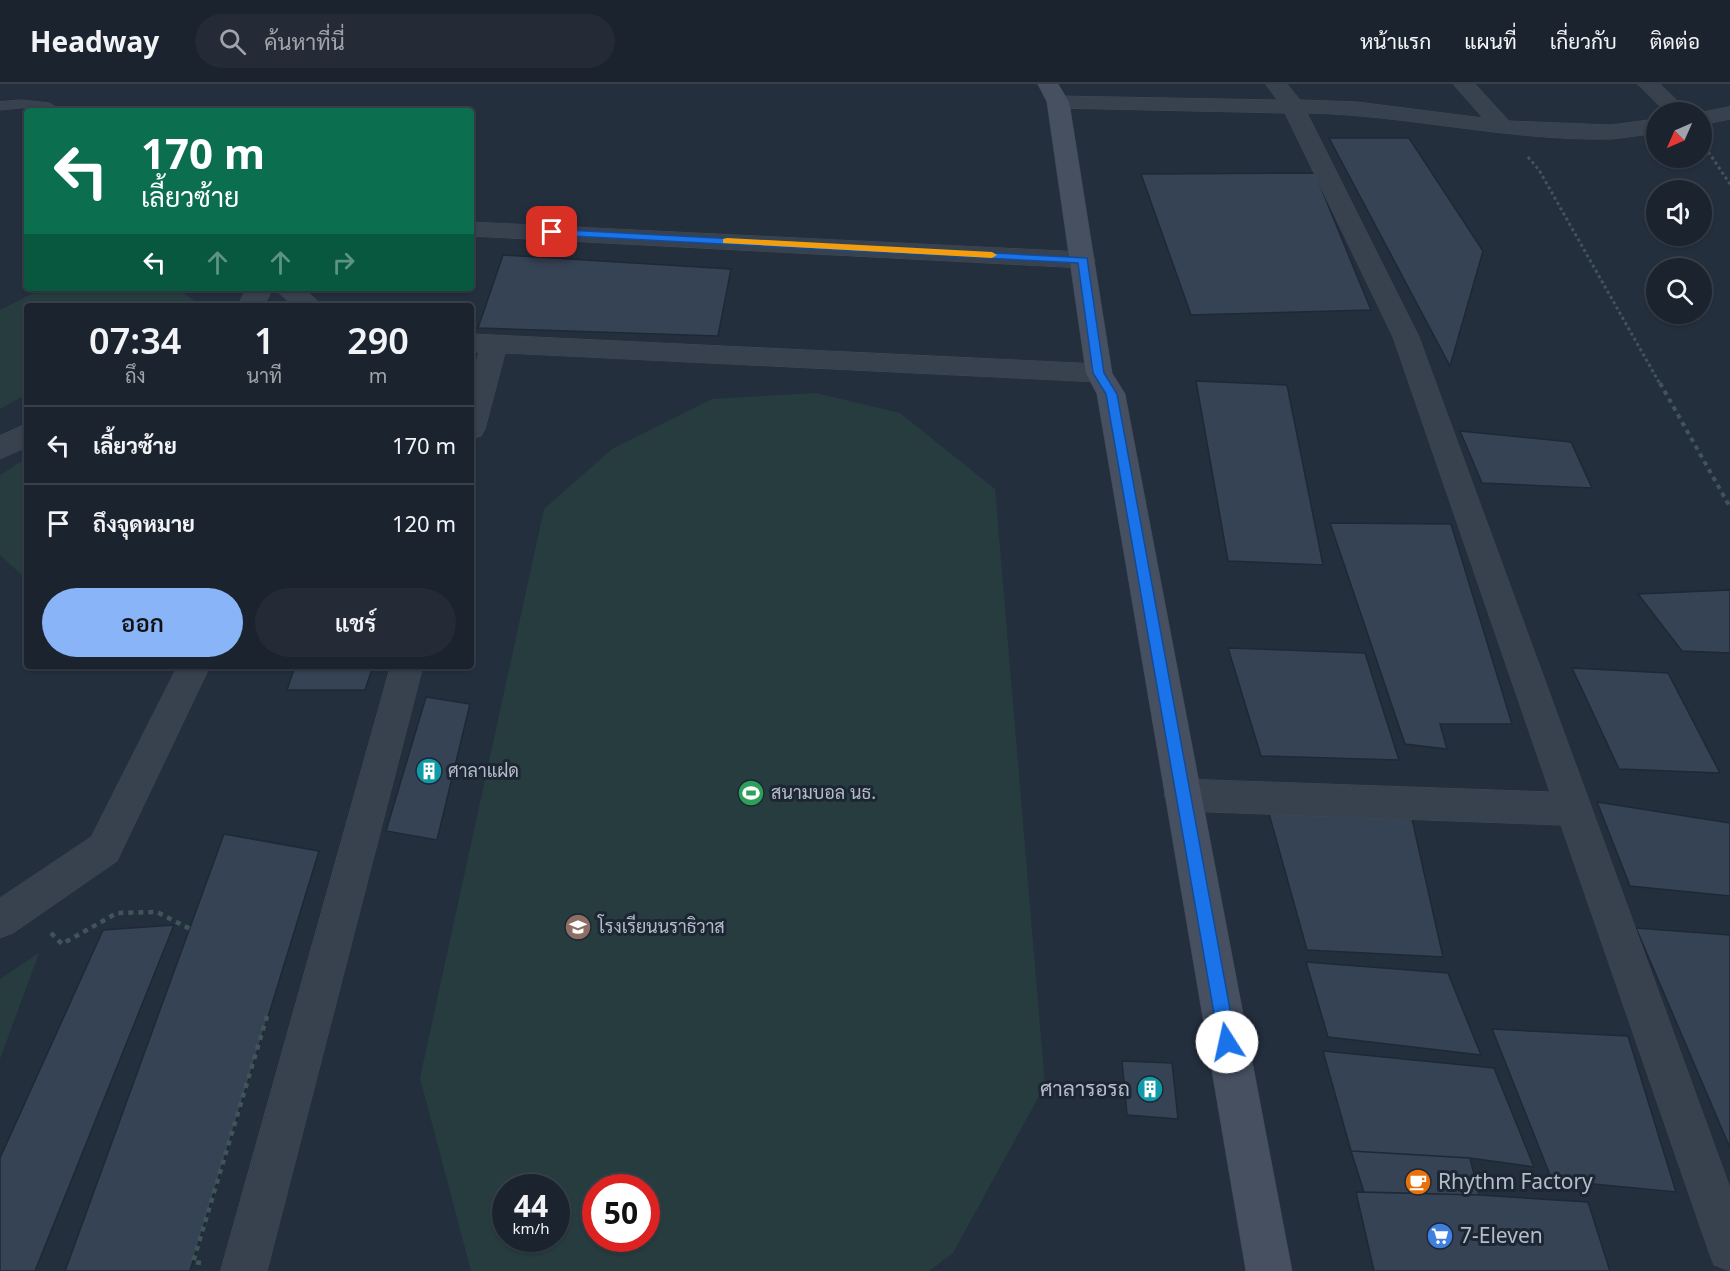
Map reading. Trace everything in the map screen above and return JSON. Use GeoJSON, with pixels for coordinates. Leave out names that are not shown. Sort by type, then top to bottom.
{"type":"FeatureCollection","features":[{"type":"Feature","properties":{"kind":"main road"},"geometry":{"type":"LineString","coordinates":[[1053,93],[1083,261],[1099,373],[1111,394],[1269,1271]]}},
{"type":"Feature","properties":{"kind":"street"},"geometry":{"type":"LineString","coordinates":[[1463,84],[1503,127]]}},
{"type":"Feature","properties":{"kind":"street"},"geometry":{"type":"LineString","coordinates":[[1648,84],[1667,102]]}},
{"type":"Feature","properties":{"kind":"street"},"geometry":{"type":"LineString","coordinates":[[1053,93],[1284,94],[1357,108],[1503,127],[1611,132],[1646,127]]}},
{"type":"Feature","properties":{"kind":"street"},"geometry":{"type":"LineString","coordinates":[[1284,94],[1406,337],[1730,1249]]}},
{"type":"Feature","properties":{"kind":"street"},"geometry":{"type":"LineString","coordinates":[[1712,117],[1730,113]]}},
{"type":"Feature","properties":{"kind":"street"},"geometry":{"type":"LineString","coordinates":[[474,229],[1083,261]]}},
{"type":"Feature","properties":{"kind":"street"},"geometry":{"type":"LineString","coordinates":[[291,291],[306,303]]}},
{"type":"Feature","properties":{"kind":"street"},"geometry":{"type":"LineString","coordinates":[[474,406],[482,344],[1099,373]]}},
{"type":"Feature","properties":{"kind":"street"},"geometry":{"type":"LineString","coordinates":[[0,449],[24,436]]}},
{"type":"Feature","properties":{"kind":"street"},"geometry":{"type":"LineString","coordinates":[[0,920],[104,849],[193,669]]}},
{"type":"Feature","properties":{"kind":"street"},"geometry":{"type":"LineString","coordinates":[[244,1271],[406,669]]}},
{"type":"Feature","properties":{"kind":"street"},"geometry":{"type":"LineString","coordinates":[[1182,795],[1574,809]]}},
{"type":"Feature","properties":{"kind":"lane"},"geometry":{"type":"LineString","coordinates":[[0,106],[11,104],[53,108]]}},
{"type":"Feature","properties":{"kind":"path"},"geometry":{"type":"LineString","coordinates":[[1503,127],[1539,170],[1730,507]]}},
{"type":"Feature","properties":{"kind":"path"},"geometry":{"type":"LineString","coordinates":[[1712,157],[1730,184]]}},
{"type":"Feature","properties":{"kind":"path"},"geometry":{"type":"LineString","coordinates":[[47,929],[62,944],[117,913],[157,912],[190,929]]}},
{"type":"Feature","properties":{"kind":"green space"},"geometry":{"type":"Polygon","coordinates":[[[37,291],[181,291],[197,303],[24,303],[24,396],[0,409],[0,310],[37,291]]]}},
{"type":"Feature","properties":{"kind":"green space","name":"สนามบอล นธ."},"geometry":{"type":"Polygon","coordinates":[[[816,393],[900,413],[995,489],[1045,1085],[953,1253],[929,1271],[471,1271],[420,1078],[544,509],[612,449],[712,399],[816,393]]]}},
{"type":"Feature","properties":{"kind":"green space"},"geometry":{"type":"Polygon","coordinates":[[[24,460],[24,577],[0,555],[0,475],[24,460]]]}},
{"type":"Feature","properties":{"kind":"green space"},"geometry":{"type":"Polygon","coordinates":[[[39,953],[0,1059],[0,979],[39,953]]]}},
{"type":"Feature","properties":{"kind":"building"},"geometry":{"type":"Polygon","coordinates":[[[1329,138],[1409,138],[1483,251],[1450,366],[1329,138]]]}},
{"type":"Feature","properties":{"kind":"building"},"geometry":{"type":"Polygon","coordinates":[[[1315,173],[1371,310],[1191,315],[1141,174],[1315,173]]]}},
{"type":"Feature","properties":{"kind":"building"},"geometry":{"type":"Polygon","coordinates":[[[503,255],[731,269],[718,336],[478,328],[503,255]]]}},
{"type":"Feature","properties":{"kind":"building"},"geometry":{"type":"Polygon","coordinates":[[[1196,381],[1287,385],[1323,565],[1228,561],[1196,381]]]}},
{"type":"Feature","properties":{"kind":"building"},"geometry":{"type":"Polygon","coordinates":[[[1460,431],[1571,442],[1592,488],[1482,483],[1460,431]]]}},
{"type":"Feature","properties":{"kind":"building"},"geometry":{"type":"Polygon","coordinates":[[[1330,523],[1451,524],[1512,724],[1440,724],[1447,749],[1405,744],[1330,523]]]}},
{"type":"Feature","properties":{"kind":"building"},"geometry":{"type":"Polygon","coordinates":[[[1730,590],[1730,653],[1682,651],[1638,594],[1730,590]]]}},
{"type":"Feature","properties":{"kind":"building"},"geometry":{"type":"Polygon","coordinates":[[[1228,648],[1365,653],[1399,760],[1261,756],[1228,648]]]}},
{"type":"Feature","properties":{"kind":"building"},"geometry":{"type":"Polygon","coordinates":[[[1572,668],[1668,673],[1720,773],[1619,769],[1572,668]]]}},
{"type":"Feature","properties":{"kind":"building"},"geometry":{"type":"Polygon","coordinates":[[[294,669],[372,669],[365,690],[287,690],[294,669]]]}},
{"type":"Feature","properties":{"kind":"building","name":"ศาลาแฝด"},"geometry":{"type":"Polygon","coordinates":[[[426,697],[470,704],[437,840],[386,831],[426,697]]]}},
{"type":"Feature","properties":{"kind":"building"},"geometry":{"type":"Polygon","coordinates":[[[1597,802],[1730,823],[1730,896],[1630,886],[1597,802]]]}},
{"type":"Feature","properties":{"kind":"building"},"geometry":{"type":"Polygon","coordinates":[[[1268,810],[1412,819],[1443,957],[1307,950],[1268,810]]]}},
{"type":"Feature","properties":{"kind":"building"},"geometry":{"type":"Polygon","coordinates":[[[224,834],[319,851],[190,1271],[65,1271],[224,834]]]}},
{"type":"Feature","properties":{"kind":"building"},"geometry":{"type":"Polygon","coordinates":[[[174,925],[35,1271],[0,1271],[0,1158],[103,930],[174,925]]]}},
{"type":"Feature","properties":{"kind":"building"},"geometry":{"type":"Polygon","coordinates":[[[1636,928],[1730,935],[1730,1148],[1636,928]]]}},
{"type":"Feature","properties":{"kind":"building"},"geometry":{"type":"Polygon","coordinates":[[[1306,962],[1448,973],[1481,1055],[1328,1037],[1306,962]]]}},
{"type":"Feature","properties":{"kind":"building"},"geometry":{"type":"Polygon","coordinates":[[[1492,1029],[1628,1036],[1676,1192],[1552,1180],[1492,1029]]]}},
{"type":"Feature","properties":{"kind":"building"},"geometry":{"type":"Polygon","coordinates":[[[1323,1051],[1494,1068],[1534,1167],[1470,1158],[1351,1151],[1323,1051]]]}},
{"type":"Feature","properties":{"kind":"building","name":"ศาลารอรถ"},"geometry":{"type":"Polygon","coordinates":[[[1122,1061],[1172,1063],[1178,1119],[1127,1115],[1122,1061]]]}},
{"type":"Feature","properties":{"kind":"building","name":"Rhythm Factory"},"geometry":{"type":"Polygon","coordinates":[[[1351,1151],[1470,1158],[1479,1195],[1364,1192],[1351,1151]]]}},
{"type":"Feature","properties":{"kind":"building"},"geometry":{"type":"Polygon","coordinates":[[[1356,1192],[1479,1195],[1588,1202],[1610,1271],[1374,1271],[1356,1192]]]}},
{"type":"Feature","properties":{"kind":"slow traffic"},"geometry":{"type":"LineString","coordinates":[[727,241],[992,255]]}},
{"type":"Feature","properties":{"kind":"place","name":"ศาลาแฝด"},"geometry":{"type":"Point","coordinates":[429,771]}},
{"type":"Feature","properties":{"kind":"place","name":"สนามบอล นธ."},"geometry":{"type":"Point","coordinates":[751,793]}},
{"type":"Feature","properties":{"kind":"place","name":"โรงเรียนนราธิวาส"},"geometry":{"type":"Point","coordinates":[578,927]}},
{"type":"Feature","properties":{"kind":"place","name":"ศาลารอรถ"},"geometry":{"type":"Point","coordinates":[1150,1089]}},
{"type":"Feature","properties":{"kind":"place","name":"Rhythm Factory"},"geometry":{"type":"Point","coordinates":[1418,1182]}},
{"type":"Feature","properties":{"kind":"place","name":"7-Eleven"},"geometry":{"type":"Point","coordinates":[1440,1236]}},
{"type":"Feature","properties":{"kind":"route"},"geometry":{"type":"LineString","coordinates":[[552,232],[1083,261],[1099,373],[1111,394],[1227,1042]]}}]}
